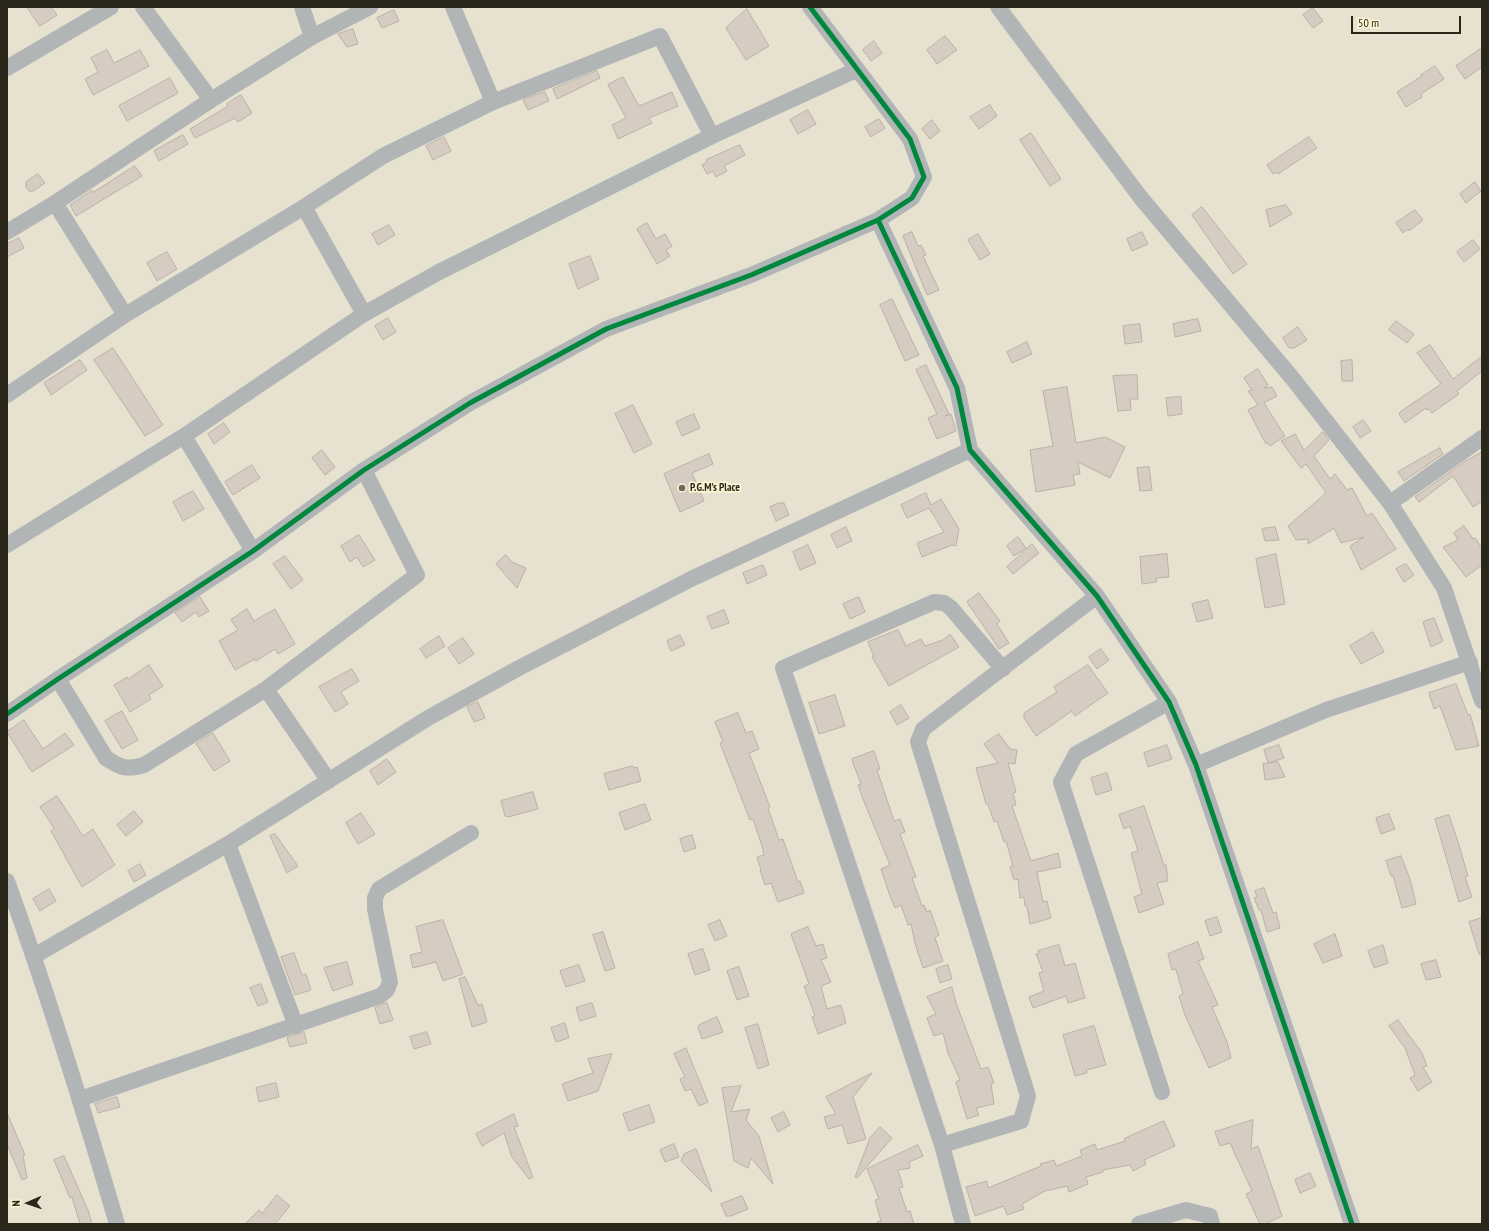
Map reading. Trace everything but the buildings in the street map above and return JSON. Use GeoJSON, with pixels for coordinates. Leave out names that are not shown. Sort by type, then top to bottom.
{"type":"FeatureCollection","features":[{"type":"Feature","properties":{"kind":"street"},"geometry":{"type":"LineString","coordinates":[[7,68],[111,7]]}},
{"type":"Feature","properties":{"kind":"street"},"geometry":{"type":"LineString","coordinates":[[143,7],[211,100]]}},
{"type":"Feature","properties":{"kind":"street"},"geometry":{"type":"LineString","coordinates":[[302,7],[312,36]]}},
{"type":"Feature","properties":{"kind":"street"},"geometry":{"type":"LineString","coordinates":[[7,232],[55,203],[211,100],[312,36],[370,7]]}},
{"type":"Feature","properties":{"kind":"street"},"geometry":{"type":"LineString","coordinates":[[453,7],[493,102]]}},
{"type":"Feature","properties":{"kind":"street"},"geometry":{"type":"LineString","coordinates":[[7,714],[58,678],[254,550],[364,470],[470,403],[606,329],[751,275],[878,220],[912,198],[924,177],[910,139],[856,70],[810,7]]}},
{"type":"Feature","properties":{"kind":"street"},"geometry":{"type":"LineString","coordinates":[[998,7],[1141,198],[1293,379],[1390,503],[1444,588],[1482,701]]}},
{"type":"Feature","properties":{"kind":"street"},"geometry":{"type":"LineString","coordinates":[[7,395],[125,315],[304,207],[383,156],[493,102],[660,36],[712,136]]}},
{"type":"Feature","properties":{"kind":"street"},"geometry":{"type":"LineString","coordinates":[[7,546],[184,436],[364,314],[439,272],[712,136],[856,70]]}},
{"type":"Feature","properties":{"kind":"street"},"geometry":{"type":"LineString","coordinates":[[55,203],[125,315]]}},
{"type":"Feature","properties":{"kind":"street"},"geometry":{"type":"LineString","coordinates":[[304,207],[364,314]]}},
{"type":"Feature","properties":{"kind":"street"},"geometry":{"type":"LineString","coordinates":[[878,220],[957,388],[970,450],[1097,596],[1169,702],[1196,765],[1352,1224]]}},
{"type":"Feature","properties":{"kind":"street"},"geometry":{"type":"LineString","coordinates":[[184,436],[254,550]]}},
{"type":"Feature","properties":{"kind":"street"},"geometry":{"type":"LineString","coordinates":[[1390,503],[1482,438]]}},
{"type":"Feature","properties":{"kind":"street"},"geometry":{"type":"LineString","coordinates":[[34,956],[228,844],[428,718],[517,669],[693,578],[970,450]]}},
{"type":"Feature","properties":{"kind":"street"},"geometry":{"type":"LineString","coordinates":[[58,678],[106,758],[117,766],[130,769],[144,765],[266,690],[417,575],[364,470]]}},
{"type":"Feature","properties":{"kind":"street"},"geometry":{"type":"LineString","coordinates":[[942,1145],[1021,1121],[1028,1096],[918,742],[923,729],[1097,596]]}},
{"type":"Feature","properties":{"kind":"street"},"geometry":{"type":"LineString","coordinates":[[962,1224],[942,1145],[783,668],[934,602],[944,603],[951,608],[1003,669]]}},
{"type":"Feature","properties":{"kind":"street"},"geometry":{"type":"LineString","coordinates":[[1196,765],[1326,710],[1470,662]]}},
{"type":"Feature","properties":{"kind":"street"},"geometry":{"type":"LineString","coordinates":[[266,690],[328,781]]}},
{"type":"Feature","properties":{"kind":"street"},"geometry":{"type":"LineString","coordinates":[[1162,1092],[1061,782],[1076,754],[1169,702]]}},
{"type":"Feature","properties":{"kind":"street"},"geometry":{"type":"LineString","coordinates":[[80,1099],[380,996],[387,990],[390,982],[374,909],[375,898],[379,889],[471,833]]}},
{"type":"Feature","properties":{"kind":"street"},"geometry":{"type":"LineString","coordinates":[[228,844],[296,1026]]}},
{"type":"Feature","properties":{"kind":"street"},"geometry":{"type":"LineString","coordinates":[[7,881],[34,956],[80,1099],[117,1224]]}},
{"type":"Feature","properties":{"kind":"street"},"geometry":{"type":"LineString","coordinates":[[1139,1224],[1186,1210],[1210,1216],[1212,1224]]}},
{"type":"Feature","properties":{"kind":"cycle path"},"geometry":{"type":"LineString","coordinates":[[7,714],[253,551],[364,470],[470,403],[606,329],[751,275],[878,220],[912,198],[924,177],[910,139],[810,7]]}},
{"type":"Feature","properties":{"kind":"cycle path"},"geometry":{"type":"LineString","coordinates":[[878,220],[957,388],[970,450],[1097,596],[1169,702],[1196,765],[1352,1224]]}},
{"type":"Feature","properties":{"kind":"place","name":"P.G.M’s Place"},"geometry":{"type":"Point","coordinates":[682,488]}}]}
